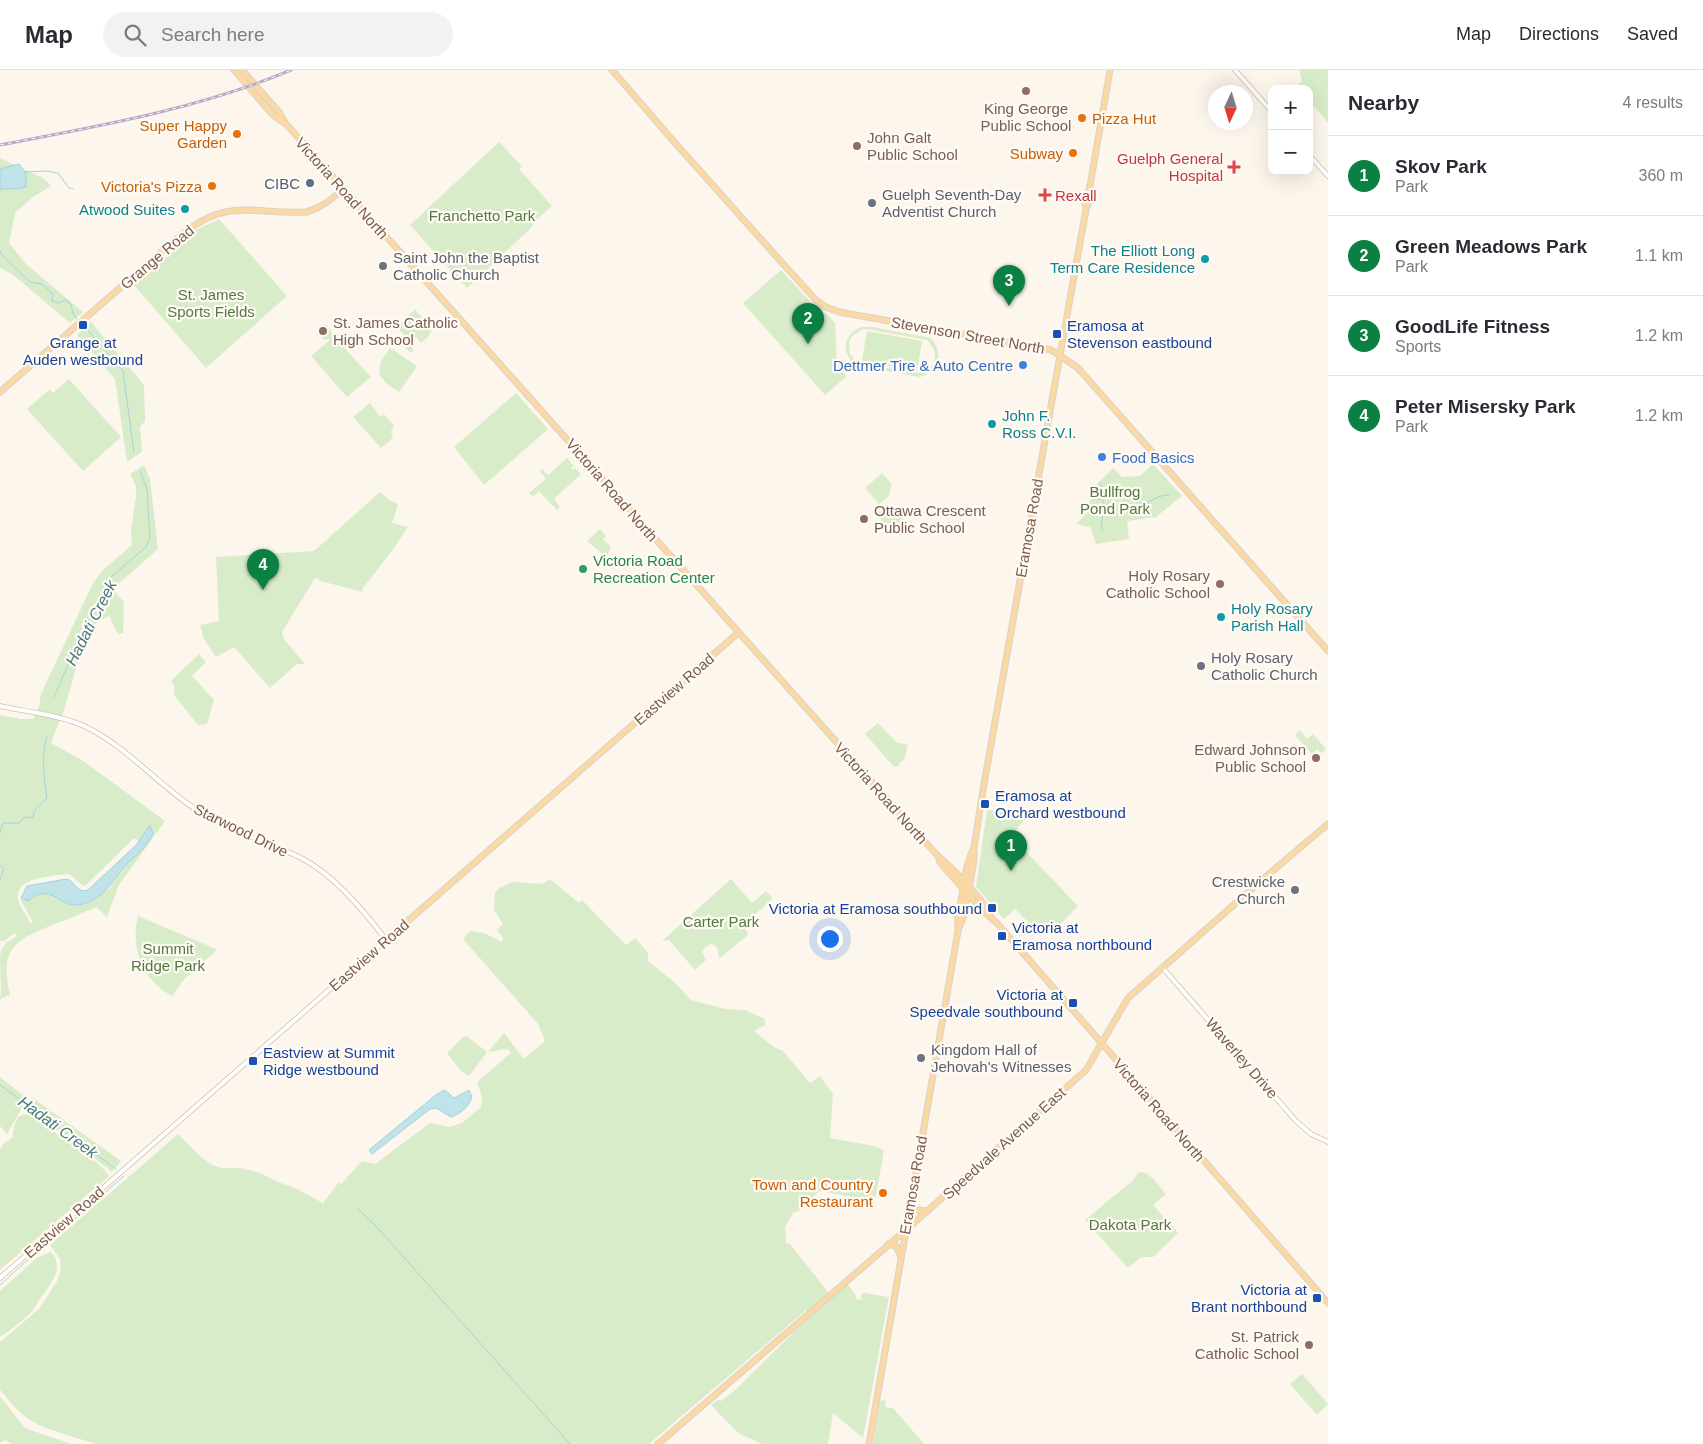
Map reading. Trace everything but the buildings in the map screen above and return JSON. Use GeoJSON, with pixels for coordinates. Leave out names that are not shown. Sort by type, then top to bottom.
{"type":"FeatureCollection","features":[{"type":"Feature","properties":{"kind":"main road","name":"Victoria Road North"},"geometry":{"type":"LineString","coordinates":[[234,70],[273,115],[287,126],[567,439],[936,855],[964,882],[986,907],[991,916],[1328,1303]]}},
{"type":"Feature","properties":{"kind":"main road","name":"Victoria Road North"},"geometry":{"type":"LineString","coordinates":[[242,70],[279,112],[287,126]]}},
{"type":"Feature","properties":{"kind":"main road","name":"Stevenson Street North"},"geometry":{"type":"LineString","coordinates":[[612,70],[785,266],[816,300],[826,307],[839,312],[1051,350],[1078,368],[1328,651]]}},
{"type":"Feature","properties":{"kind":"main road","name":"Eramosa Road"},"geometry":{"type":"LineString","coordinates":[[869,1443],[959,928],[965,912],[968,895],[974,860],[974,847],[1086,210],[1085,203],[1090,186],[1110,70]]}},
{"type":"Feature","properties":{"kind":"main road","name":"Grange Road"},"geometry":{"type":"LineString","coordinates":[[0,392],[181,235],[202,219],[239,209],[306,212],[326,204],[342,189]]}},
{"type":"Feature","properties":{"kind":"main road","name":"Eastview Road"},"geometry":{"type":"LineString","coordinates":[[386,940],[738,633]]}},
{"type":"Feature","properties":{"kind":"main road","name":"Speedvale Avenue East"},"geometry":{"type":"LineString","coordinates":[[658,1444],[1086,1070],[1128,998],[1328,824]]}},
{"type":"Feature","properties":{"kind":"main road","name":"Eramosa Road"},"geometry":{"type":"LineString","coordinates":[[959,928],[958,918],[964,882],[967,866],[974,847]]}},
{"type":"Feature","properties":{"kind":"main road","name":"Victoria Road North"},"geometry":{"type":"LineString","coordinates":[[936,855],[968,895],[980,908],[991,916]]}},
{"type":"Feature","properties":{"kind":"main road"},"geometry":{"type":"LineString","coordinates":[[953,870],[961,871],[967,866]]}},
{"type":"Feature","properties":{"kind":"main road"},"geometry":{"type":"LineString","coordinates":[[965,912],[972,906],[980,908]]}},
{"type":"Feature","properties":{"kind":"main road"},"geometry":{"type":"LineString","coordinates":[[910,1205],[914,1210],[926,1211]]}},
{"type":"Feature","properties":{"kind":"main road"},"geometry":{"type":"LineString","coordinates":[[888,1244],[893,1244],[898,1248],[900,1260]]}},
{"type":"Feature","properties":{"kind":"street"},"geometry":{"type":"LineString","coordinates":[[1235,70],[1268,107]]}},
{"type":"Feature","properties":{"kind":"street"},"geometry":{"type":"LineString","coordinates":[[1313,159],[1328,176]]}},
{"type":"Feature","properties":{"kind":"street","name":"Starwood Drive"},"geometry":{"type":"LineString","coordinates":[[0,706],[70,721],[102,736],[201,813],[297,856],[320,870],[340,888],[386,940]]}},
{"type":"Feature","properties":{"kind":"street","name":"Eastview Road"},"geometry":{"type":"LineString","coordinates":[[0,1278],[386,940]]}},
{"type":"Feature","properties":{"kind":"street","name":"Waverley Drive"},"geometry":{"type":"LineString","coordinates":[[1162,967],[1296,1121],[1311,1134],[1328,1142]]}},
{"type":"Feature","properties":{"kind":"green space"},"geometry":{"type":"Polygon","coordinates":[[[1299,70],[1328,70],[1328,123],[1315,107],[1313,108],[1313,85],[1298,85],[1302,80],[1299,70]]]}},
{"type":"Feature","properties":{"kind":"green space","name":"Franchetto Park"},"geometry":{"type":"Polygon","coordinates":[[[499,142],[522,166],[519,169],[552,206],[467,288],[410,225],[499,142]]]}},
{"type":"Feature","properties":{"kind":"green space"},"geometry":{"type":"Polygon","coordinates":[[[0,158],[43,178],[51,186],[33,197],[15,213],[9,243],[26,264],[83,312],[70,323],[12,274],[0,268],[0,158]]]}},
{"type":"Feature","properties":{"kind":"green space","name":"St. James Sports Fields"},"geometry":{"type":"Polygon","coordinates":[[[219,219],[287,296],[206,368],[134,285],[188,239],[194,231],[219,219]]]}},
{"type":"Feature","properties":{"kind":"green space"},"geometry":{"type":"Polygon","coordinates":[[[781,270],[817,309],[829,316],[835,323],[837,365],[847,376],[825,395],[743,303],[781,270]]]}},
{"type":"Feature","properties":{"kind":"green space"},"geometry":{"type":"Polygon","coordinates":[[[416,309],[432,329],[428,337],[421,343],[416,337],[409,343],[414,350],[411,353],[400,343],[397,346],[385,344],[385,342],[383,343],[380,340],[388,334],[396,343],[404,335],[396,326],[416,309]]]}},
{"type":"Feature","properties":{"kind":"green space"},"geometry":{"type":"Polygon","coordinates":[[[91,322],[144,385],[145,421],[140,427],[142,452],[127,462],[115,379],[77,335],[91,322]]]}},
{"type":"Feature","properties":{"kind":"green space"},"geometry":{"type":"Polygon","coordinates":[[[326,324],[334,337],[371,377],[347,397],[311,356],[330,340],[322,339],[325,330],[323,326],[326,324]]]}},
{"type":"Feature","properties":{"kind":"green space"},"geometry":{"type":"Polygon","coordinates":[[[862,327],[873,327],[930,338],[935,343],[938,361],[932,371],[920,377],[856,365],[848,355],[846,344],[848,338],[862,327]],[[863,329],[852,336],[849,342],[850,354],[855,360],[862,364],[918,373],[924,372],[933,365],[934,350],[927,340],[863,329]]]}},
{"type":"Feature","properties":{"kind":"green space"},"geometry":{"type":"Polygon","coordinates":[[[867,331],[922,341],[917,371],[862,361],[867,331]]]}},
{"type":"Feature","properties":{"kind":"green space"},"geometry":{"type":"Polygon","coordinates":[[[390,348],[417,366],[399,392],[388,385],[379,375],[381,361],[390,348]]]}},
{"type":"Feature","properties":{"kind":"green space"},"geometry":{"type":"Polygon","coordinates":[[[69,379],[121,437],[83,471],[27,409],[50,389],[53,393],[69,379]]]}},
{"type":"Feature","properties":{"kind":"green space"},"geometry":{"type":"Polygon","coordinates":[[[516,393],[548,429],[484,485],[454,447],[516,393]]]}},
{"type":"Feature","properties":{"kind":"green space"},"geometry":{"type":"Polygon","coordinates":[[[370,403],[380,417],[384,414],[394,426],[391,431],[393,438],[381,448],[353,417],[370,403]]]}},
{"type":"Feature","properties":{"kind":"green space"},"geometry":{"type":"Polygon","coordinates":[[[567,458],[574,466],[571,468],[573,470],[575,468],[581,474],[554,499],[560,507],[557,510],[539,491],[533,497],[529,493],[546,479],[540,471],[542,469],[548,475],[567,458]]]}},
{"type":"Feature","properties":{"kind":"green space","name":"Bullfrog Pond Park"},"geometry":{"type":"Polygon","coordinates":[[[1153,464],[1182,496],[1156,517],[1127,521],[1129,539],[1096,544],[1090,527],[1076,524],[1087,515],[1092,489],[1113,468],[1122,477],[1140,476],[1153,464]]]}},
{"type":"Feature","properties":{"kind":"green space"},"geometry":{"type":"Polygon","coordinates":[[[144,465],[150,479],[158,549],[116,586],[116,593],[124,602],[123,633],[118,634],[109,616],[95,624],[84,641],[64,710],[51,743],[82,760],[165,821],[119,885],[107,917],[96,907],[37,931],[18,943],[8,958],[7,980],[10,995],[2,998],[0,1001],[1,950],[7,942],[17,936],[15,933],[4,941],[0,941],[0,715],[33,719],[39,706],[41,694],[93,583],[102,571],[132,545],[131,530],[136,486],[130,474],[144,465]],[[150,826],[139,841],[134,838],[85,886],[68,874],[36,879],[22,886],[18,892],[20,905],[31,924],[33,922],[21,898],[28,901],[38,895],[48,894],[68,904],[109,889],[130,861],[143,849],[150,826]]]}},
{"type":"Feature","properties":{"kind":"green space"},"geometry":{"type":"Polygon","coordinates":[[[882,473],[892,484],[889,496],[879,504],[865,488],[882,473]]]}},
{"type":"Feature","properties":{"kind":"green space"},"geometry":{"type":"Polygon","coordinates":[[[380,492],[389,500],[398,504],[392,523],[408,527],[362,592],[315,578],[282,632],[284,639],[305,664],[297,664],[270,688],[234,647],[216,657],[204,639],[200,625],[219,621],[216,557],[314,551],[380,492]]]}},
{"type":"Feature","properties":{"kind":"green space"},"geometry":{"type":"Polygon","coordinates":[[[887,506],[899,509],[904,520],[886,530],[878,513],[887,506]]]}},
{"type":"Feature","properties":{"kind":"green space"},"geometry":{"type":"Polygon","coordinates":[[[600,529],[606,536],[603,539],[611,547],[606,557],[587,541],[600,529]]]}},
{"type":"Feature","properties":{"kind":"green space"},"geometry":{"type":"Polygon","coordinates":[[[199,654],[206,662],[192,676],[214,700],[207,724],[198,725],[174,695],[174,685],[171,681],[199,654]]]}},
{"type":"Feature","properties":{"kind":"green space"},"geometry":{"type":"Polygon","coordinates":[[[878,723],[896,742],[908,745],[904,760],[900,762],[899,766],[894,767],[865,734],[878,723]]]}},
{"type":"Feature","properties":{"kind":"green space"},"geometry":{"type":"Polygon","coordinates":[[[1300,730],[1307,739],[1313,734],[1326,749],[1321,753],[1317,749],[1312,754],[1295,735],[1300,730]]]}},
{"type":"Feature","properties":{"kind":"green space"},"geometry":{"type":"Polygon","coordinates":[[[987,810],[1028,816],[1011,836],[1078,906],[1050,935],[1038,922],[1032,926],[1015,909],[1004,919],[976,887],[987,810]]]}},
{"type":"Feature","properties":{"kind":"green space"},"geometry":{"type":"Polygon","coordinates":[[[550,879],[579,903],[582,900],[626,945],[635,938],[648,953],[648,961],[674,982],[691,1000],[725,1009],[745,1010],[765,1019],[765,1025],[754,1031],[774,1047],[783,1051],[810,1083],[820,1076],[833,1094],[830,1138],[874,1146],[884,1150],[875,1201],[819,1191],[802,1209],[793,1213],[785,1227],[786,1243],[790,1244],[832,1297],[848,1284],[856,1296],[855,1299],[861,1300],[861,1295],[864,1293],[889,1297],[863,1438],[833,1413],[828,1444],[762,1444],[738,1433],[711,1405],[718,1400],[721,1401],[734,1391],[809,1318],[806,1310],[649,1444],[96,1444],[45,1427],[30,1420],[18,1410],[0,1390],[0,1342],[40,1308],[57,1281],[61,1270],[60,1259],[50,1245],[178,1134],[212,1165],[221,1168],[241,1168],[260,1173],[323,1203],[339,1182],[342,1184],[362,1161],[375,1164],[430,1123],[450,1127],[462,1123],[481,1107],[482,1097],[477,1082],[511,1053],[507,1049],[488,1052],[504,1033],[524,1059],[545,1041],[538,1024],[463,939],[470,931],[484,933],[502,942],[503,937],[497,930],[503,924],[494,910],[495,893],[499,888],[513,882],[542,884],[550,879]]]}},
{"type":"Feature","properties":{"kind":"green space","name":"Carter Park"},"geometry":{"type":"Polygon","coordinates":[[[731,879],[752,903],[766,891],[773,898],[749,920],[746,930],[748,935],[719,959],[716,946],[711,944],[705,947],[702,952],[706,960],[695,970],[669,940],[662,941],[731,879]]]}},
{"type":"Feature","properties":{"kind":"green space","name":"Summit Ridge Park"},"geometry":{"type":"Polygon","coordinates":[[[138,916],[216,949],[215,952],[186,977],[172,996],[153,981],[141,962],[137,951],[136,939],[138,916]]]}},
{"type":"Feature","properties":{"kind":"green space"},"geometry":{"type":"Polygon","coordinates":[[[464,1036],[487,1052],[469,1076],[461,1071],[447,1053],[464,1036]]]}},
{"type":"Feature","properties":{"kind":"green space"},"geometry":{"type":"Polygon","coordinates":[[[0,1077],[29,1100],[7,1134],[0,1126],[0,1077]]]}},
{"type":"Feature","properties":{"kind":"green space"},"geometry":{"type":"Polygon","coordinates":[[[33,1098],[121,1161],[112,1172],[38,1117],[25,1110],[33,1098]]]}},
{"type":"Feature","properties":{"kind":"green space"},"geometry":{"type":"Polygon","coordinates":[[[25,1114],[33,1117],[96,1162],[109,1176],[0,1270],[0,1149],[3,1144],[12,1138],[18,1117],[25,1114]]]}},
{"type":"Feature","properties":{"kind":"green space","name":"Dakota Park"},"geometry":{"type":"Polygon","coordinates":[[[1139,1172],[1150,1176],[1166,1194],[1153,1205],[1178,1233],[1153,1257],[1141,1257],[1128,1268],[1085,1220],[1132,1181],[1139,1172]]]}},
{"type":"Feature","properties":{"kind":"green space"},"geometry":{"type":"Polygon","coordinates":[[[51,1252],[57,1264],[51,1283],[35,1308],[0,1337],[0,1291],[38,1257],[51,1252]]]}},
{"type":"Feature","properties":{"kind":"green space"},"geometry":{"type":"Polygon","coordinates":[[[1302,1374],[1328,1404],[1317,1415],[1290,1384],[1302,1374]]]}},
{"type":"Feature","properties":{"kind":"green space"},"geometry":{"type":"Polygon","coordinates":[[[0,1396],[25,1428],[71,1444],[11,1444],[6,1440],[0,1443],[0,1396]]]}},
{"type":"Feature","properties":{"kind":"green space"},"geometry":{"type":"Polygon","coordinates":[[[880,1401],[886,1401],[885,1407],[893,1408],[924,1444],[873,1444],[880,1401]]]}},
{"type":"Feature","properties":{"kind":"water"},"geometry":{"type":"Polygon","coordinates":[[[19,164],[26,173],[26,187],[0,190],[0,169],[19,164]]]}},
{"type":"Feature","properties":{"kind":"water"},"geometry":{"type":"Polygon","coordinates":[[[150,825],[153,834],[143,848],[106,890],[93,900],[77,905],[70,904],[49,894],[36,896],[28,901],[21,898],[27,886],[66,879],[72,882],[78,889],[88,890],[136,845],[150,825]]]}},
{"type":"Feature","properties":{"kind":"water"},"geometry":{"type":"Polygon","coordinates":[[[445,1090],[454,1098],[469,1090],[472,1097],[464,1110],[451,1117],[436,1108],[430,1109],[372,1154],[369,1150],[437,1094],[445,1090]]]}},
{"type":"Feature","properties":{"kind":"waterway"},"geometry":{"type":"LineString","coordinates":[[25,172],[47,171],[58,173],[69,188],[73,189]]}},
{"type":"Feature","properties":{"kind":"waterway","name":"Hadati Creek"},"geometry":{"type":"LineString","coordinates":[[0,251],[30,282],[42,284],[53,294],[52,301],[59,303],[65,300],[70,303],[77,319]]}},
{"type":"Feature","properties":{"kind":"waterway","name":"Hadati Creek"},"geometry":{"type":"LineString","coordinates":[[86,328],[123,371],[134,453]]}},
{"type":"Feature","properties":{"kind":"waterway","name":"Hadati Creek"},"geometry":{"type":"LineString","coordinates":[[54,697],[73,653],[110,578],[146,547],[150,537],[147,489],[140,471]]}},
{"type":"Feature","properties":{"kind":"waterway"},"geometry":{"type":"LineString","coordinates":[[1100,483],[1109,497]]}},
{"type":"Feature","properties":{"kind":"waterway"},"geometry":{"type":"LineString","coordinates":[[1093,499],[1101,499],[1113,494],[1123,493],[1142,503],[1149,502],[1160,496],[1169,495]]}},
{"type":"Feature","properties":{"kind":"waterway"},"geometry":{"type":"LineString","coordinates":[[1102,530],[1103,500]]}},
{"type":"Feature","properties":{"kind":"waterway","name":"Hadati Creek"},"geometry":{"type":"LineString","coordinates":[[0,833],[3,823],[20,823],[23,818],[33,817],[34,811],[47,798],[44,775],[47,736]]}},
{"type":"Feature","properties":{"kind":"waterway","name":"Hadati Creek"},"geometry":{"type":"LineString","coordinates":[[0,865],[4,869],[0,880]]}},
{"type":"Feature","properties":{"kind":"waterway","name":"Hadati Creek"},"geometry":{"type":"LineString","coordinates":[[0,1085],[116,1169]]}},
{"type":"Feature","properties":{"kind":"waterway"},"geometry":{"type":"LineString","coordinates":[[50,1241],[124,1176]]}},
{"type":"Feature","properties":{"kind":"waterway"},"geometry":{"type":"LineString","coordinates":[[358,1209],[375,1225],[570,1444]]}},
{"type":"Feature","properties":{"kind":"waterway"},"geometry":{"type":"LineString","coordinates":[[0,1285],[43,1246]]}},
{"type":"Feature","properties":{"kind":"railway"},"geometry":{"type":"LineString","coordinates":[[0,145],[184,106],[256,84],[291,70]]}},
{"type":"Feature","properties":{"kind":"place","name":"King George Public School"},"geometry":{"type":"Point","coordinates":[1026,91]}},
{"type":"Feature","properties":{"kind":"place","name":"Pizza Hut"},"geometry":{"type":"Point","coordinates":[1082,118]}},
{"type":"Feature","properties":{"kind":"place","name":"Super Happy Garden"},"geometry":{"type":"Point","coordinates":[237,134]}},
{"type":"Feature","properties":{"kind":"place","name":"John Galt Public School"},"geometry":{"type":"Point","coordinates":[857,146]}},
{"type":"Feature","properties":{"kind":"place","name":"Subway"},"geometry":{"type":"Point","coordinates":[1073,153]}},
{"type":"Feature","properties":{"kind":"place","name":"Guelph General Hospital"},"geometry":{"type":"Point","coordinates":[1234,167]}},
{"type":"Feature","properties":{"kind":"place","name":"CIBC"},"geometry":{"type":"Point","coordinates":[310,183]}},
{"type":"Feature","properties":{"kind":"place","name":"Victoria's Pizza"},"geometry":{"type":"Point","coordinates":[212,186]}},
{"type":"Feature","properties":{"kind":"place","name":"Rexall"},"geometry":{"type":"Point","coordinates":[1045,195]}},
{"type":"Feature","properties":{"kind":"place","name":"Guelph Seventh-Day Adventist Church"},"geometry":{"type":"Point","coordinates":[872,203]}},
{"type":"Feature","properties":{"kind":"place","name":"Atwood Suites"},"geometry":{"type":"Point","coordinates":[185,209]}},
{"type":"Feature","properties":{"kind":"place","name":"The Elliott Long Term Care Residence"},"geometry":{"type":"Point","coordinates":[1205,259]}},
{"type":"Feature","properties":{"kind":"place","name":"Saint John the Baptist Catholic Church"},"geometry":{"type":"Point","coordinates":[383,266]}},
{"type":"Feature","properties":{"kind":"place","name":"GoodLife Fitness"},"geometry":{"type":"Point","coordinates":[1009,306]}},
{"type":"Feature","properties":{"kind":"place","name":"Grange at Auden westbound"},"geometry":{"type":"Point","coordinates":[83,325]}},
{"type":"Feature","properties":{"kind":"place","name":"St. James Catholic High School"},"geometry":{"type":"Point","coordinates":[323,331]}},
{"type":"Feature","properties":{"kind":"place","name":"Eramosa at Stevenson eastbound"},"geometry":{"type":"Point","coordinates":[1057,334]}},
{"type":"Feature","properties":{"kind":"place","name":"Green Meadows Park"},"geometry":{"type":"Point","coordinates":[808,344]}},
{"type":"Feature","properties":{"kind":"place","name":"Dettmer Tire & Auto Centre"},"geometry":{"type":"Point","coordinates":[1023,365]}},
{"type":"Feature","properties":{"kind":"place","name":"John F. Ross C.V.I."},"geometry":{"type":"Point","coordinates":[992,424]}},
{"type":"Feature","properties":{"kind":"place","name":"Food Basics"},"geometry":{"type":"Point","coordinates":[1102,457]}},
{"type":"Feature","properties":{"kind":"place","name":"Ottawa Crescent Public School"},"geometry":{"type":"Point","coordinates":[864,519]}},
{"type":"Feature","properties":{"kind":"place","name":"Victoria Road Recreation Center"},"geometry":{"type":"Point","coordinates":[583,569]}},
{"type":"Feature","properties":{"kind":"place","name":"Holy Rosary Catholic School"},"geometry":{"type":"Point","coordinates":[1220,584]}},
{"type":"Feature","properties":{"kind":"place","name":"Peter Misersky Park"},"geometry":{"type":"Point","coordinates":[263,590]}},
{"type":"Feature","properties":{"kind":"place","name":"Holy Rosary Parish Hall"},"geometry":{"type":"Point","coordinates":[1221,617]}},
{"type":"Feature","properties":{"kind":"place","name":"Holy Rosary Catholic Church"},"geometry":{"type":"Point","coordinates":[1201,666]}},
{"type":"Feature","properties":{"kind":"place","name":"Edward Johnson Public School"},"geometry":{"type":"Point","coordinates":[1316,758]}},
{"type":"Feature","properties":{"kind":"place","name":"Eramosa at Orchard westbound"},"geometry":{"type":"Point","coordinates":[985,804]}},
{"type":"Feature","properties":{"kind":"place","name":"Skov Park"},"geometry":{"type":"Point","coordinates":[1011,871]}},
{"type":"Feature","properties":{"kind":"place","name":"Crestwicke Church"},"geometry":{"type":"Point","coordinates":[1295,890]}},
{"type":"Feature","properties":{"kind":"place","name":"Victoria at Eramosa southbound"},"geometry":{"type":"Point","coordinates":[992,908]}},
{"type":"Feature","properties":{"kind":"place","name":"Victoria at Eramosa northbound"},"geometry":{"type":"Point","coordinates":[1002,936]}},
{"type":"Feature","properties":{"kind":"place","name":"Victoria at Speedvale southbound"},"geometry":{"type":"Point","coordinates":[1073,1003]}},
{"type":"Feature","properties":{"kind":"place","name":"Kingdom Hall of Jehovah's Witnesses"},"geometry":{"type":"Point","coordinates":[921,1058]}},
{"type":"Feature","properties":{"kind":"place","name":"Eastview at Summit Ridge westbound"},"geometry":{"type":"Point","coordinates":[253,1061]}},
{"type":"Feature","properties":{"kind":"place","name":"Town and Country Restaurant"},"geometry":{"type":"Point","coordinates":[883,1193]}},
{"type":"Feature","properties":{"kind":"place","name":"Victoria at Brant northbound"},"geometry":{"type":"Point","coordinates":[1317,1298]}},
{"type":"Feature","properties":{"kind":"place","name":"St. Patrick Catholic School"},"geometry":{"type":"Point","coordinates":[1309,1345]}}]}
